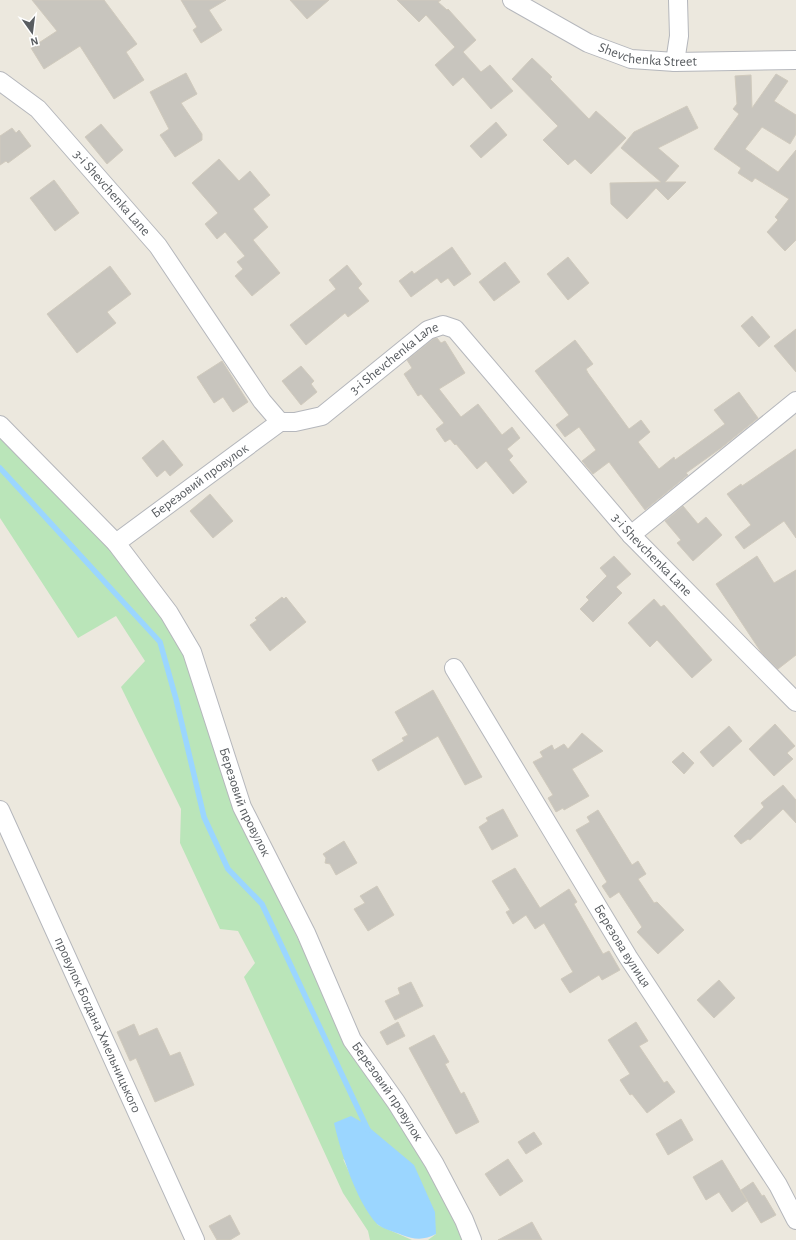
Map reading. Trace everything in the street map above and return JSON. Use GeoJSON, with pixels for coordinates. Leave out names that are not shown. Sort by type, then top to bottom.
{"type":"FeatureCollection","features":[{"type":"Feature","properties":{"kind":"street"},"geometry":{"type":"LineString","coordinates":[[675,62],[679,36],[678,0]]}},
{"type":"Feature","properties":{"kind":"street","name":"Shevchenka Street"},"geometry":{"type":"LineString","coordinates":[[516,1],[588,43],[631,59],[675,62],[796,60]]}},
{"type":"Feature","properties":{"kind":"street","name":"3-i Shevchenka Lane"},"geometry":{"type":"LineString","coordinates":[[0,81],[38,109],[158,246],[262,401],[280,422],[295,422],[322,416],[428,330],[443,325],[455,328],[631,535],[796,702]]}},
{"type":"Feature","properties":{"kind":"street"},"geometry":{"type":"LineString","coordinates":[[631,535],[796,401]]}},
{"type":"Feature","properties":{"kind":"street","name":"Березовий провулок"},"geometry":{"type":"LineString","coordinates":[[280,422],[116,543],[169,613],[192,652],[242,807],[306,933],[352,1040],[396,1102],[434,1163],[464,1220],[472,1240]]}},
{"type":"Feature","properties":{"kind":"street"},"geometry":{"type":"LineString","coordinates":[[0,425],[116,543]]}},
{"type":"Feature","properties":{"kind":"street","name":"Березова вулиця"},"geometry":{"type":"LineString","coordinates":[[454,668],[628,957],[778,1185],[796,1220]]}},
{"type":"Feature","properties":{"kind":"street","name":"провулок Богдана Хмельницького"},"geometry":{"type":"LineString","coordinates":[[0,810],[194,1240]]}},
{"type":"Feature","properties":{"kind":"green space"},"geometry":{"type":"Polygon","coordinates":[[[0,434],[112,546],[188,653],[237,809],[348,1044],[430,1166],[463,1240],[428,1240],[436,1234],[343,1159],[362,1200],[378,1225],[412,1240],[370,1240],[368,1231],[343,1193],[244,977],[255,963],[238,931],[220,929],[180,843],[181,809],[121,687],[145,661],[116,616],[78,638],[0,518],[0,434]]]}},
{"type":"Feature","properties":{"kind":"water"},"geometry":{"type":"Polygon","coordinates":[[[351,1116],[365,1124],[414,1165],[435,1212],[436,1234],[424,1238],[407,1237],[380,1226],[369,1214],[362,1203],[350,1176],[334,1123],[351,1116]]]}},
{"type":"Feature","properties":{"kind":"building"},"geometry":{"type":"Polygon","coordinates":[[[32,0],[104,0],[137,44],[126,52],[144,80],[114,99],[80,46],[44,69],[31,48],[57,31],[32,0]]]}},
{"type":"Feature","properties":{"kind":"building"},"geometry":{"type":"Polygon","coordinates":[[[181,0],[226,0],[209,10],[222,30],[201,43],[193,30],[197,27],[181,0]]]}},
{"type":"Feature","properties":{"kind":"building"},"geometry":{"type":"Polygon","coordinates":[[[290,0],[329,0],[307,19],[290,0]]]}},
{"type":"Feature","properties":{"kind":"building"},"geometry":{"type":"Polygon","coordinates":[[[397,0],[441,0],[438,2],[447,10],[448,9],[476,40],[463,52],[481,72],[490,65],[513,91],[491,109],[463,77],[453,86],[435,65],[455,47],[426,15],[419,22],[397,0]]]}},
{"type":"Feature","properties":{"kind":"building"},"geometry":{"type":"Polygon","coordinates":[[[532,58],[552,77],[550,79],[589,119],[596,111],[626,138],[591,174],[575,159],[568,165],[543,140],[558,126],[512,79],[532,58]]]}},
{"type":"Feature","properties":{"kind":"building"},"geometry":{"type":"Polygon","coordinates":[[[186,73],[197,94],[181,103],[202,134],[202,140],[175,157],[160,135],[169,129],[150,92],[186,73]]]}},
{"type":"Feature","properties":{"kind":"building"},"geometry":{"type":"Polygon","coordinates":[[[776,74],[788,81],[774,101],[796,115],[796,134],[790,144],[762,127],[745,149],[778,172],[796,150],[796,240],[785,251],[767,232],[778,220],[775,217],[789,199],[755,178],[752,182],[738,173],[741,168],[714,149],[739,114],[733,109],[737,104],[735,76],[751,75],[752,108],[776,74]]]}},
{"type":"Feature","properties":{"kind":"building"},"geometry":{"type":"Polygon","coordinates":[[[687,106],[698,128],[658,148],[679,166],[665,182],[686,182],[668,200],[656,188],[627,219],[611,204],[610,183],[661,182],[621,148],[634,132],[687,106]]]}},
{"type":"Feature","properties":{"kind":"building"},"geometry":{"type":"Polygon","coordinates":[[[496,122],[507,135],[481,158],[470,146],[496,122]]]}},
{"type":"Feature","properties":{"kind":"building"},"geometry":{"type":"Polygon","coordinates":[[[101,124],[123,150],[107,164],[85,137],[101,124]]]}},
{"type":"Feature","properties":{"kind":"building"},"geometry":{"type":"Polygon","coordinates":[[[12,128],[16,133],[19,130],[31,146],[8,163],[6,161],[0,165],[0,136],[12,128]]]}},
{"type":"Feature","properties":{"kind":"building"},"geometry":{"type":"Polygon","coordinates":[[[219,159],[239,181],[250,171],[270,195],[253,209],[268,227],[253,240],[280,273],[252,296],[235,276],[243,269],[237,262],[245,256],[225,232],[217,239],[205,224],[218,213],[192,183],[219,159]]]}},
{"type":"Feature","properties":{"kind":"building"},"geometry":{"type":"Polygon","coordinates":[[[54,180],[79,213],[55,231],[30,198],[54,180]]]}},
{"type":"Feature","properties":{"kind":"building"},"geometry":{"type":"Polygon","coordinates":[[[452,247],[471,274],[454,286],[448,278],[441,283],[437,278],[411,297],[399,281],[412,271],[414,274],[452,247]]]}},
{"type":"Feature","properties":{"kind":"building"},"geometry":{"type":"Polygon","coordinates":[[[568,257],[589,283],[568,300],[547,274],[568,257]]]}},
{"type":"Feature","properties":{"kind":"building"},"geometry":{"type":"Polygon","coordinates":[[[505,262],[520,282],[494,301],[479,282],[505,262]]]}},
{"type":"Feature","properties":{"kind":"building"},"geometry":{"type":"Polygon","coordinates":[[[347,265],[362,284],[358,288],[369,301],[348,317],[345,313],[306,345],[290,325],[336,289],[329,280],[347,265]]]}},
{"type":"Feature","properties":{"kind":"building"},"geometry":{"type":"Polygon","coordinates":[[[110,266],[131,294],[107,312],[116,323],[77,353],[47,314],[110,266]]]}},
{"type":"Feature","properties":{"kind":"building"},"geometry":{"type":"Polygon","coordinates":[[[752,316],[770,337],[759,347],[741,326],[752,316]]]}},
{"type":"Feature","properties":{"kind":"building"},"geometry":{"type":"Polygon","coordinates":[[[796,329],[796,372],[774,346],[796,329]]]}},
{"type":"Feature","properties":{"kind":"building"},"geometry":{"type":"Polygon","coordinates":[[[437,338],[441,343],[445,341],[465,373],[439,389],[461,417],[478,404],[502,435],[512,427],[520,438],[507,449],[513,456],[509,460],[527,482],[513,494],[486,461],[477,469],[456,444],[455,445],[450,439],[445,442],[436,429],[444,423],[421,394],[418,396],[404,374],[412,368],[407,360],[433,339],[437,338]]]}},
{"type":"Feature","properties":{"kind":"building"},"geometry":{"type":"Polygon","coordinates":[[[575,340],[593,364],[586,369],[588,373],[629,429],[641,420],[650,432],[638,442],[659,469],[674,457],[675,460],[725,424],[714,410],[739,392],[758,418],[721,448],[686,473],[688,475],[645,510],[609,462],[593,474],[582,461],[596,450],[579,427],[565,437],[556,425],[569,415],[535,371],[575,340]]]}},
{"type":"Feature","properties":{"kind":"building"},"geometry":{"type":"Polygon","coordinates":[[[222,361],[248,402],[233,412],[223,397],[214,403],[197,377],[222,361]]]}},
{"type":"Feature","properties":{"kind":"building"},"geometry":{"type":"Polygon","coordinates":[[[301,366],[314,381],[311,384],[317,392],[301,405],[282,381],[301,366]]]}},
{"type":"Feature","properties":{"kind":"building"},"geometry":{"type":"Polygon","coordinates":[[[163,440],[183,465],[170,476],[165,470],[157,477],[142,458],[163,440]]]}},
{"type":"Feature","properties":{"kind":"building"},"geometry":{"type":"Polygon","coordinates":[[[796,449],[796,538],[784,521],[744,549],[735,537],[751,525],[727,494],[741,484],[742,486],[796,449]]]}},
{"type":"Feature","properties":{"kind":"building"},"geometry":{"type":"Polygon","coordinates":[[[210,494],[233,521],[213,538],[190,511],[210,494]]]}},
{"type":"Feature","properties":{"kind":"building"},"geometry":{"type":"Polygon","coordinates":[[[683,506],[698,524],[706,517],[722,535],[693,561],[677,543],[681,540],[665,521],[683,506]]]}},
{"type":"Feature","properties":{"kind":"building"},"geometry":{"type":"Polygon","coordinates":[[[614,556],[631,574],[616,587],[622,593],[593,622],[580,609],[589,600],[586,597],[607,576],[600,568],[614,556]]]}},
{"type":"Feature","properties":{"kind":"building"},"geometry":{"type":"Polygon","coordinates":[[[757,556],[774,583],[796,570],[796,655],[778,669],[761,652],[716,584],[757,556]]]}},
{"type":"Feature","properties":{"kind":"building"},"geometry":{"type":"Polygon","coordinates":[[[282,597],[284,599],[286,597],[306,622],[270,651],[250,625],[257,620],[255,618],[282,597]]]}},
{"type":"Feature","properties":{"kind":"building"},"geometry":{"type":"Polygon","coordinates":[[[654,599],[661,607],[664,605],[712,660],[692,678],[657,640],[650,647],[628,623],[654,599]]]}},
{"type":"Feature","properties":{"kind":"building"},"geometry":{"type":"Polygon","coordinates":[[[433,690],[482,777],[465,785],[438,736],[378,771],[372,760],[404,741],[402,738],[408,735],[395,712],[433,690]]]}},
{"type":"Feature","properties":{"kind":"building"},"geometry":{"type":"Polygon","coordinates":[[[775,724],[795,746],[787,753],[793,759],[774,776],[749,749],[775,724]]]}},
{"type":"Feature","properties":{"kind":"building"},"geometry":{"type":"Polygon","coordinates":[[[729,726],[742,741],[713,767],[700,752],[729,726]]]}},
{"type":"Feature","properties":{"kind":"building"},"geometry":{"type":"Polygon","coordinates":[[[582,733],[603,751],[572,769],[589,796],[564,810],[563,808],[556,812],[548,798],[553,795],[533,762],[543,757],[540,752],[552,745],[554,750],[564,744],[568,749],[582,733]]]}},
{"type":"Feature","properties":{"kind":"building"},"geometry":{"type":"Polygon","coordinates":[[[683,752],[694,763],[684,774],[672,762],[683,752]]]}},
{"type":"Feature","properties":{"kind":"building"},"geometry":{"type":"Polygon","coordinates":[[[783,785],[796,800],[796,823],[783,809],[750,840],[748,839],[741,844],[734,836],[764,807],[761,803],[783,785]]]}},
{"type":"Feature","properties":{"kind":"building"},"geometry":{"type":"Polygon","coordinates":[[[503,809],[518,836],[492,850],[479,827],[488,821],[486,818],[503,809]]]}},
{"type":"Feature","properties":{"kind":"building"},"geometry":{"type":"Polygon","coordinates":[[[598,810],[632,865],[638,861],[646,874],[638,879],[654,903],[657,902],[684,930],[658,954],[637,932],[642,927],[619,892],[610,898],[602,886],[607,882],[576,830],[590,822],[587,817],[598,810]]]}},
{"type":"Feature","properties":{"kind":"building"},"geometry":{"type":"Polygon","coordinates":[[[344,841],[357,863],[336,875],[330,864],[325,863],[326,858],[323,854],[344,841]]]}},
{"type":"Feature","properties":{"kind":"building"},"geometry":{"type":"Polygon","coordinates":[[[515,868],[540,908],[569,889],[577,902],[574,904],[603,954],[609,951],[620,970],[602,980],[599,975],[570,993],[561,979],[573,972],[544,923],[535,929],[526,915],[513,924],[506,912],[510,910],[492,881],[515,868]]]}},
{"type":"Feature","properties":{"kind":"building"},"geometry":{"type":"Polygon","coordinates":[[[377,886],[394,915],[368,931],[354,909],[365,903],[360,896],[377,886]]]}},
{"type":"Feature","properties":{"kind":"building"},"geometry":{"type":"Polygon","coordinates":[[[719,980],[735,998],[714,1018],[697,1000],[719,980]]]}},
{"type":"Feature","properties":{"kind":"building"},"geometry":{"type":"Polygon","coordinates":[[[411,982],[423,1006],[395,1020],[385,1001],[400,994],[398,988],[411,982]]]}},
{"type":"Feature","properties":{"kind":"building"},"geometry":{"type":"Polygon","coordinates":[[[398,1022],[405,1036],[387,1045],[380,1032],[398,1022]]]}},
{"type":"Feature","properties":{"kind":"building"},"geometry":{"type":"Polygon","coordinates":[[[636,1022],[648,1041],[639,1046],[664,1083],[667,1081],[675,1092],[647,1113],[632,1094],[630,1095],[620,1080],[630,1074],[608,1040],[636,1022]]]}},
{"type":"Feature","properties":{"kind":"building"},"geometry":{"type":"Polygon","coordinates":[[[134,1024],[139,1036],[157,1028],[170,1056],[180,1052],[194,1085],[155,1102],[136,1058],[130,1061],[117,1032],[134,1024]]]}},
{"type":"Feature","properties":{"kind":"building"},"geometry":{"type":"Polygon","coordinates":[[[434,1035],[449,1062],[445,1064],[461,1094],[464,1092],[479,1122],[456,1134],[409,1048],[434,1035]]]}},
{"type":"Feature","properties":{"kind":"building"},"geometry":{"type":"Polygon","coordinates":[[[681,1119],[693,1140],[668,1155],[656,1134],[681,1119]]]}},
{"type":"Feature","properties":{"kind":"building"},"geometry":{"type":"Polygon","coordinates":[[[534,1132],[542,1144],[526,1154],[518,1142],[534,1132]]]}},
{"type":"Feature","properties":{"kind":"building"},"geometry":{"type":"Polygon","coordinates":[[[508,1159],[523,1181],[500,1196],[485,1174],[508,1159]]]}},
{"type":"Feature","properties":{"kind":"building"},"geometry":{"type":"Polygon","coordinates":[[[722,1160],[747,1201],[732,1212],[719,1192],[706,1200],[693,1177],[722,1160]]]}},
{"type":"Feature","properties":{"kind":"building"},"geometry":{"type":"Polygon","coordinates":[[[753,1182],[762,1196],[764,1195],[776,1215],[761,1223],[741,1190],[753,1182]]]}},
{"type":"Feature","properties":{"kind":"building"},"geometry":{"type":"Polygon","coordinates":[[[230,1215],[240,1234],[230,1240],[217,1240],[209,1226],[230,1215]]]}},
{"type":"Feature","properties":{"kind":"building"},"geometry":{"type":"Polygon","coordinates":[[[532,1222],[542,1240],[498,1240],[532,1222]]]}},
{"type":"Feature","properties":{"kind":"waterway"},"geometry":{"type":"LineString","coordinates":[[0,468],[160,642],[176,699],[204,817],[228,869],[262,904],[368,1130]]}}]}
